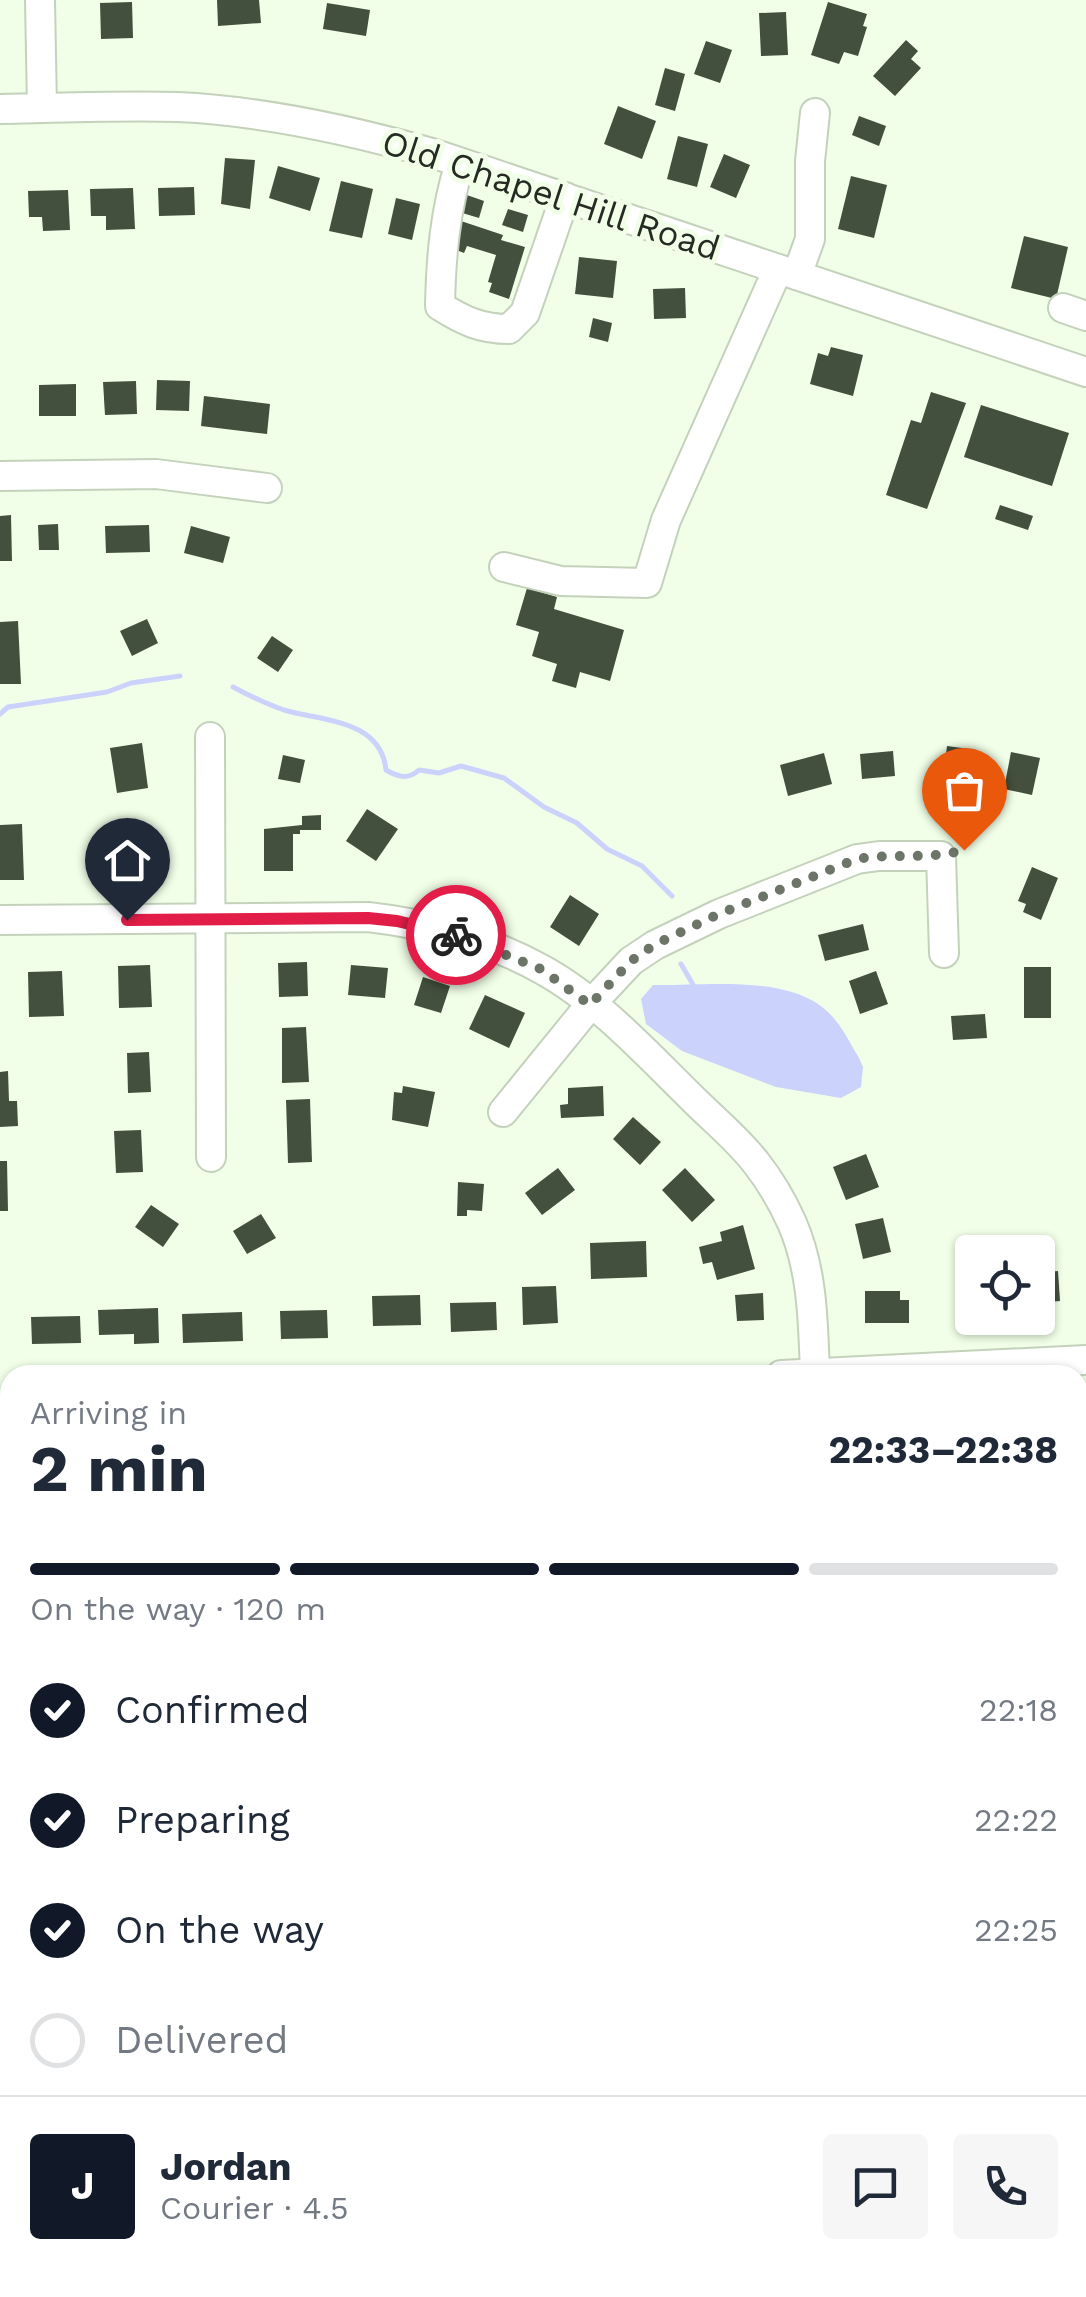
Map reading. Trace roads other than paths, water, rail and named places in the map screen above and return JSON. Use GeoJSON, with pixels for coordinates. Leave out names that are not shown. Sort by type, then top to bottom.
{"type":"FeatureCollection","features":[{"type":"Feature","properties":{"kind":"street"},"geometry":{"type":"LineString","coordinates":[[40,0],[42,108]]}},
{"type":"Feature","properties":{"kind":"street","name":"Old Chapel Hill Road"},"geometry":{"type":"LineString","coordinates":[[0,109],[176,107],[303,122],[373,136],[1086,372]]}},
{"type":"Feature","properties":{"kind":"street"},"geometry":{"type":"LineString","coordinates":[[504,567],[561,580],[647,582],[666,520],[787,272],[810,238],[810,161],[815,113]]}},
{"type":"Feature","properties":{"kind":"street"},"geometry":{"type":"LineString","coordinates":[[460,163],[444,234],[440,306],[465,322],[487,329],[508,328],[525,313],[564,198]]}},
{"type":"Feature","properties":{"kind":"street"},"geometry":{"type":"LineString","coordinates":[[0,476],[156,474],[267,488]]}},
{"type":"Feature","properties":{"kind":"street"},"geometry":{"type":"LineString","coordinates":[[210,737],[211,1157]]}},
{"type":"Feature","properties":{"kind":"street"},"geometry":{"type":"LineString","coordinates":[[503,1112],[631,961],[654,945],[719,914],[857,859],[953,853],[944,954]]}},
{"type":"Feature","properties":{"kind":"street"},"geometry":{"type":"LineString","coordinates":[[0,920],[397,921],[453,934],[512,956],[558,979],[652,1059],[746,1150],[779,1196],[794,1226],[809,1279],[814,1365]]}},
{"type":"Feature","properties":{"kind":"street"},"geometry":{"type":"LineString","coordinates":[[989,1365],[1086,1360]]}},
{"type":"Feature","properties":{"kind":"water"},"geometry":{"type":"Polygon","coordinates":[[[653,985],[769,987],[811,1000],[833,1017],[859,1058],[863,1067],[861,1087],[841,1098],[776,1087],[682,1051],[646,1024],[641,999],[653,985]]]}},
{"type":"Feature","properties":{"kind":"waterway"},"geometry":{"type":"LineString","coordinates":[[0,714],[8,707],[180,676]]}},
{"type":"Feature","properties":{"kind":"waterway"},"geometry":{"type":"LineString","coordinates":[[233,687],[284,710],[331,720],[361,732],[382,753],[386,770],[395,774],[407,776],[419,770],[439,773],[461,766],[504,778],[544,807],[577,823],[607,849],[642,866],[672,896]]}},
{"type":"Feature","properties":{"kind":"waterway"},"geometry":{"type":"LineString","coordinates":[[681,964],[695,988]]}}]}
